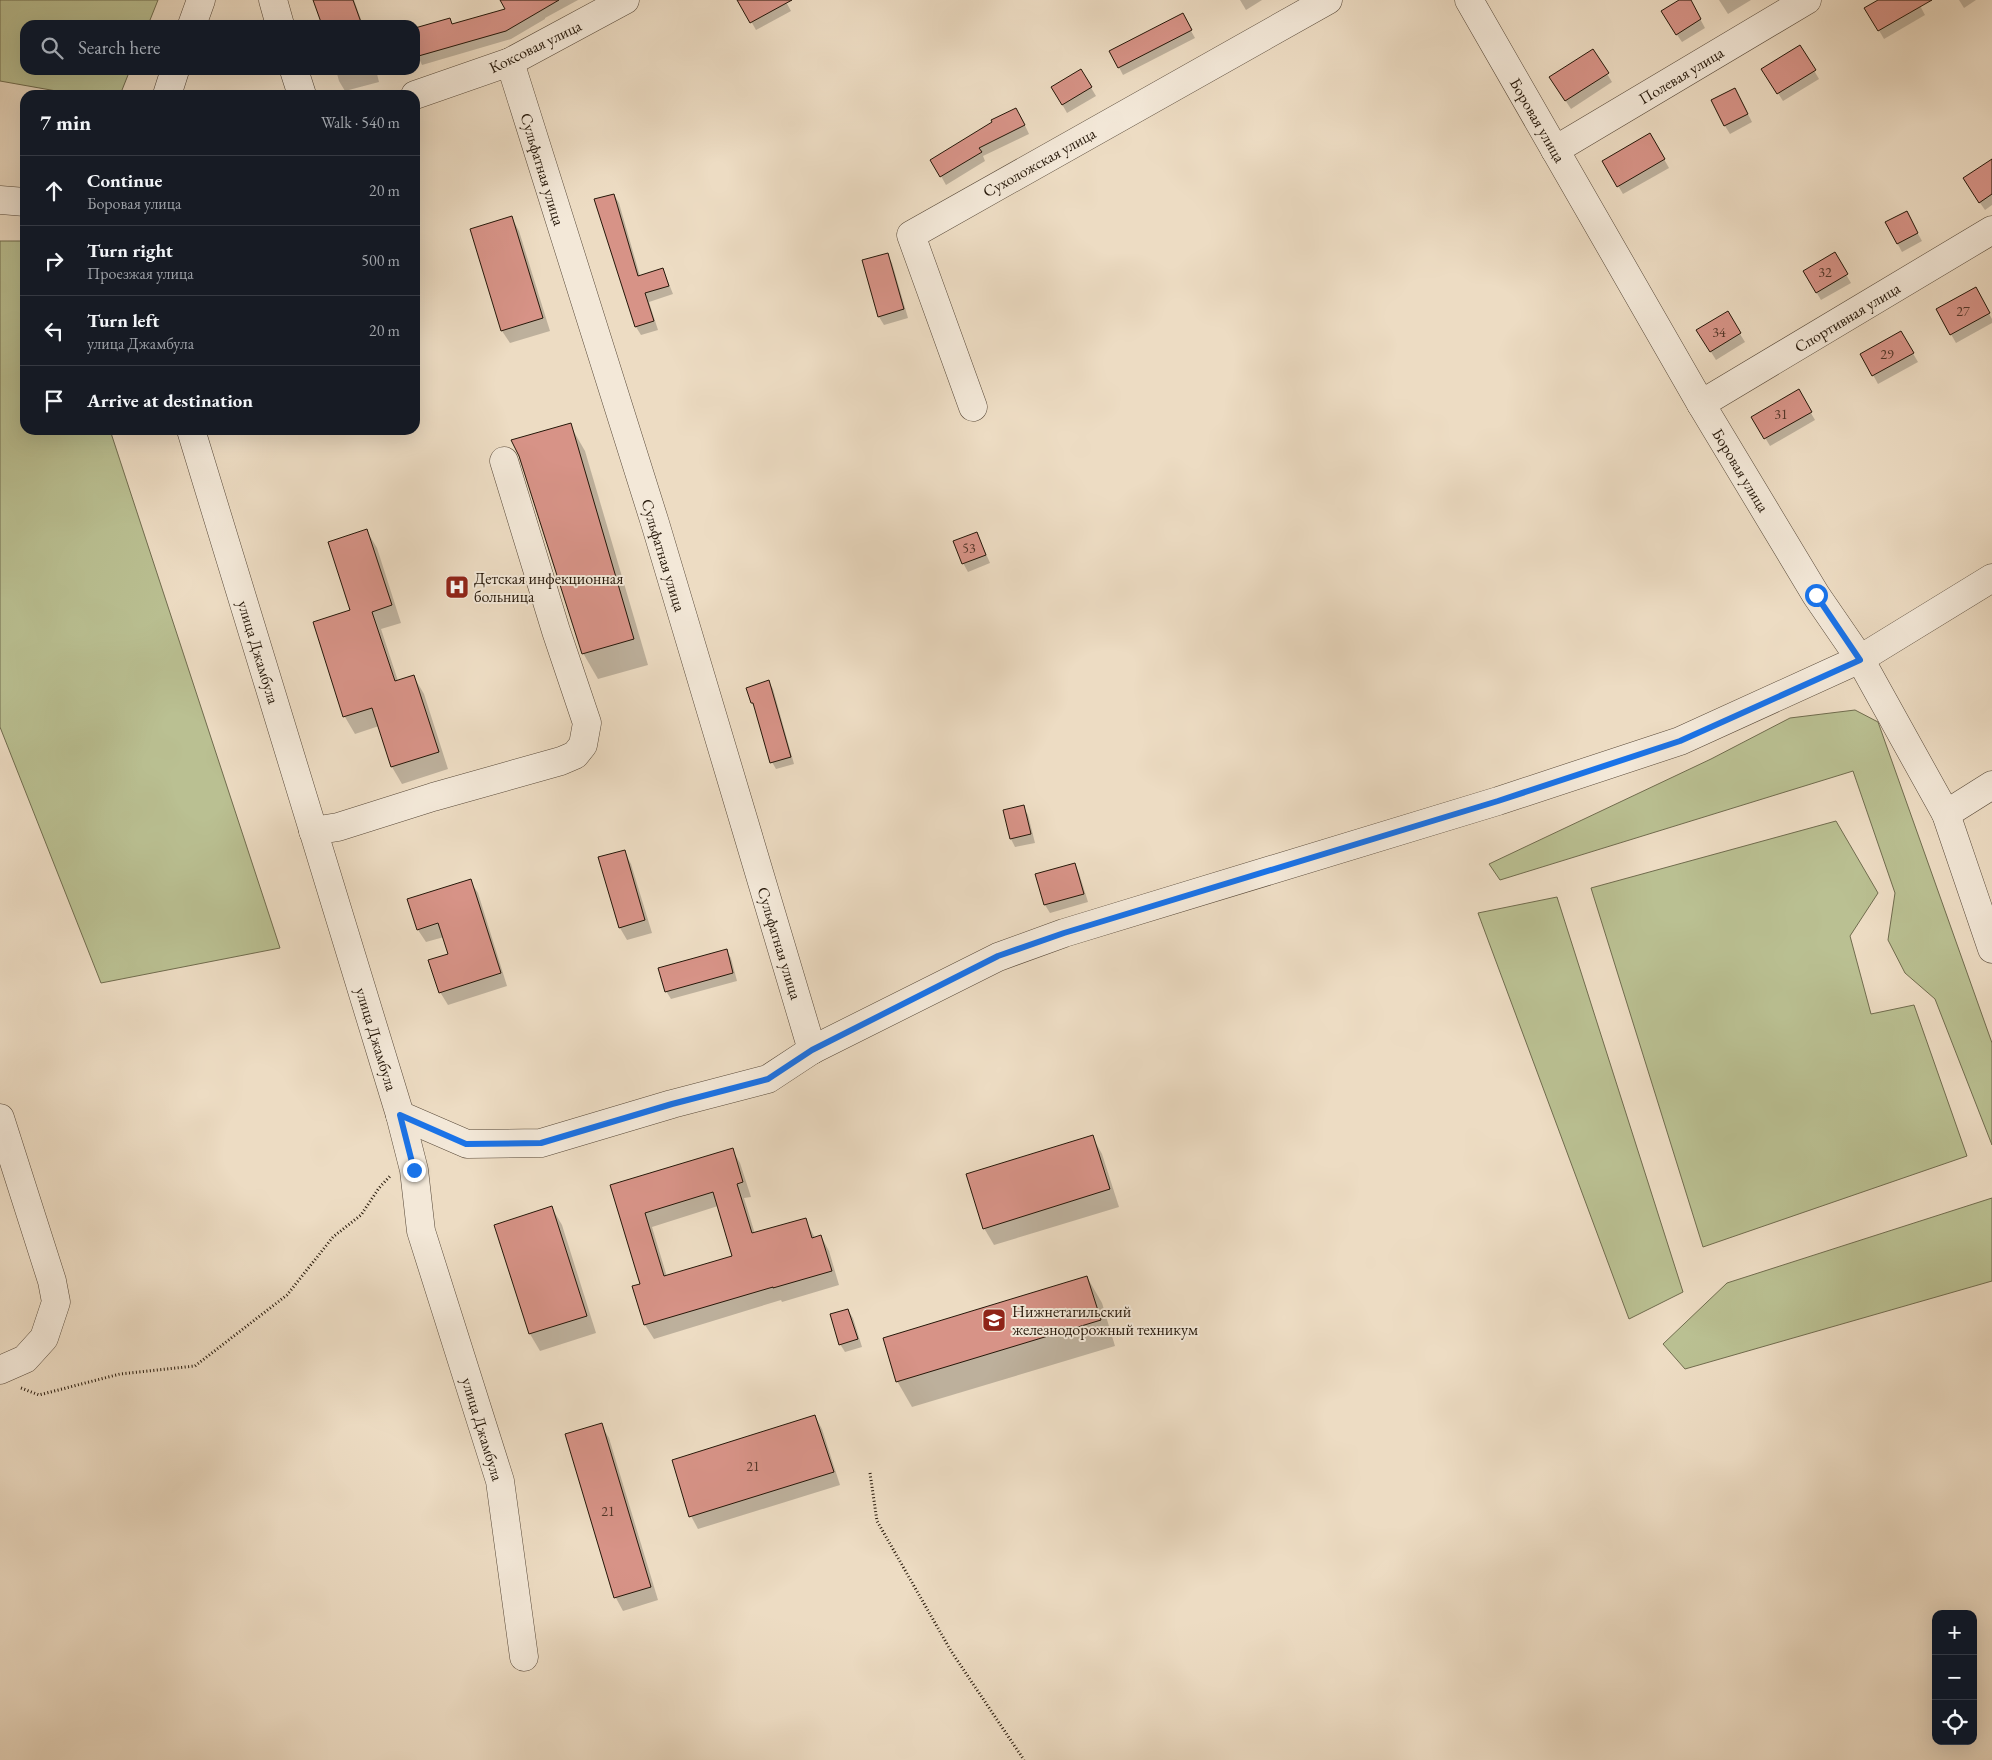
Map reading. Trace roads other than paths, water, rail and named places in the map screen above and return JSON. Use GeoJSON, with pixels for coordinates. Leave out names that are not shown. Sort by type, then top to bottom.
{"type":"FeatureCollection","features":[{"type":"Feature","properties":{"kind":"street"},"geometry":{"type":"LineString","coordinates":[[194,20],[201,0]]}},
{"type":"Feature","properties":{"kind":"street"},"geometry":{"type":"LineString","coordinates":[[273,0],[279,20]]}},
{"type":"Feature","properties":{"kind":"street","name":"Коксовая улица"},"geometry":{"type":"LineString","coordinates":[[420,93],[510,62],[625,0]]}},
{"type":"Feature","properties":{"kind":"street","name":"Сухоложская улица"},"geometry":{"type":"LineString","coordinates":[[973,408],[911,234],[1328,0]]}},
{"type":"Feature","properties":{"kind":"street","name":"Боровая улица"},"geometry":{"type":"LineString","coordinates":[[1469,0],[1701,404],[1816,595],[1860,660],[1946,814],[1992,949]]}},
{"type":"Feature","properties":{"kind":"street","name":"Полевая улица"},"geometry":{"type":"LineString","coordinates":[[1555,150],[1807,0]]}},
{"type":"Feature","properties":{"kind":"street","name":"Сульфатная улица"},"geometry":{"type":"LineString","coordinates":[[510,62],[655,523],[812,1050]]}},
{"type":"Feature","properties":{"kind":"street"},"geometry":{"type":"LineString","coordinates":[[168,90],[174,75]]}},
{"type":"Feature","properties":{"kind":"street"},"geometry":{"type":"LineString","coordinates":[[296,75],[300,90]]}},
{"type":"Feature","properties":{"kind":"street"},"geometry":{"type":"LineString","coordinates":[[0,200],[20,202]]}},
{"type":"Feature","properties":{"kind":"street","name":"Спортивная улица"},"geometry":{"type":"LineString","coordinates":[[1701,404],[1992,230]]}},
{"type":"Feature","properties":{"kind":"street","name":"улица Джамбула"},"geometry":{"type":"LineString","coordinates":[[193,435],[400,1115],[414,1170],[421,1231],[500,1481],[524,1657]]}},
{"type":"Feature","properties":{"kind":"street"},"geometry":{"type":"LineString","coordinates":[[313,831],[338,827],[561,761],[574,755],[583,745],[587,723],[556,631],[504,461]]}},
{"type":"Feature","properties":{"kind":"street"},"geometry":{"type":"LineString","coordinates":[[400,1115],[466,1144],[541,1143],[672,1104],[768,1079],[812,1050],[998,956],[1064,933],[1498,801],[1680,741],[1860,660],[1992,578]]}},
{"type":"Feature","properties":{"kind":"street"},"geometry":{"type":"LineString","coordinates":[[1946,814],[1992,785]]}},
{"type":"Feature","properties":{"kind":"street"},"geometry":{"type":"LineString","coordinates":[[0,1118],[52,1281],[56,1302],[44,1338],[8,1378]]}},
{"type":"Feature","properties":{"kind":"place","name":"Детская инфекционная больница"},"geometry":{"type":"Point","coordinates":[457,587]}},
{"type":"Feature","properties":{"kind":"place","name":"Нижнетагильский железнодорожный техникум"},"geometry":{"type":"Point","coordinates":[994,1320]}}]}
